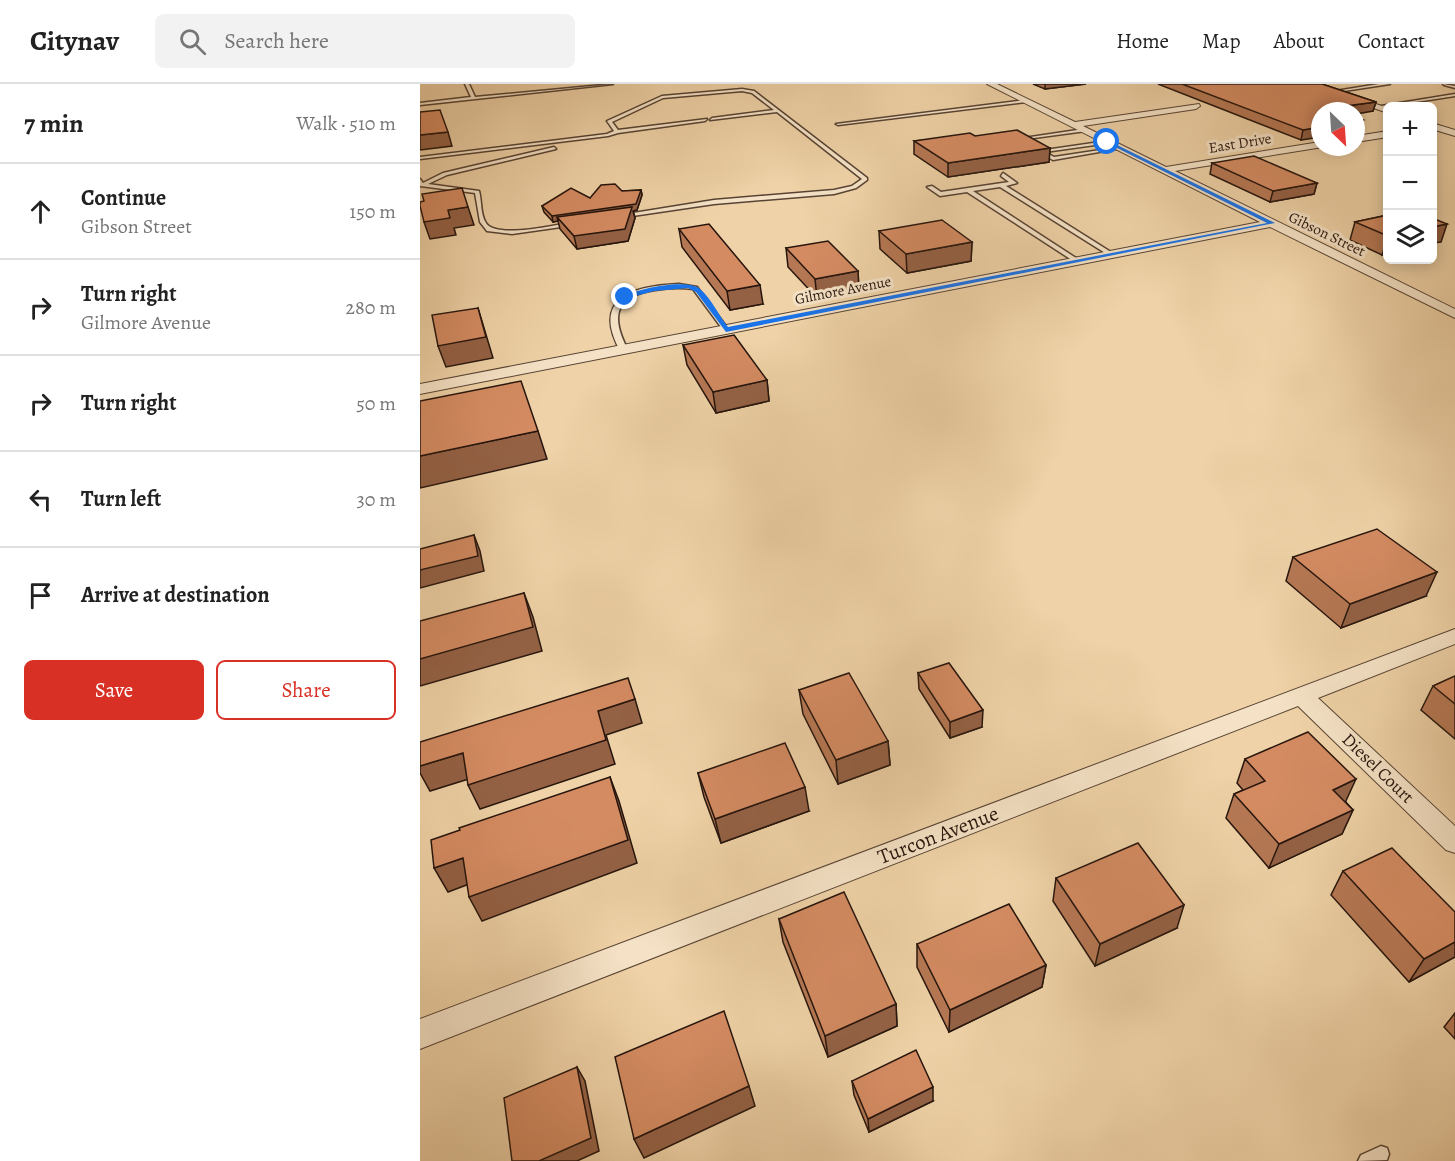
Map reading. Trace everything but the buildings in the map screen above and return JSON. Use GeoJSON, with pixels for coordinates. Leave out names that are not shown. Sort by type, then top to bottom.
{"type":"FeatureCollection","features":[{"type":"Feature","properties":{"kind":"street","name":"Gibson Street"},"geometry":{"type":"LineString","coordinates":[[991,84],[1455,314]]}},
{"type":"Feature","properties":{"kind":"street"},"geometry":{"type":"LineString","coordinates":[[1307,84],[1383,109]]}},
{"type":"Feature","properties":{"kind":"street"},"geometry":{"type":"LineString","coordinates":[[1073,125],[1196,106]]}},
{"type":"Feature","properties":{"kind":"street"},"geometry":{"type":"LineString","coordinates":[[1437,127],[1453,132]]}},
{"type":"Feature","properties":{"kind":"street"},"geometry":{"type":"LineString","coordinates":[[1365,138],[1383,135]]}},
{"type":"Feature","properties":{"kind":"street","name":"East Drive"},"geometry":{"type":"LineString","coordinates":[[1165,170],[1311,146]]}},
{"type":"Feature","properties":{"kind":"street","name":"Gilmore Avenue"},"geometry":{"type":"LineString","coordinates":[[420,389],[1272,223]]}},
{"type":"Feature","properties":{"kind":"street","name":"Turcon Avenue"},"geometry":{"type":"LineString","coordinates":[[420,1034],[1455,636]]}},
{"type":"Feature","properties":{"kind":"street","name":"Diesel Court"},"geometry":{"type":"LineString","coordinates":[[1301,695],[1455,842]]}},
{"type":"Feature","properties":{"kind":"lane"},"geometry":{"type":"LineString","coordinates":[[467,84],[474,99]]}},
{"type":"Feature","properties":{"kind":"lane"},"geometry":{"type":"LineString","coordinates":[[420,104],[610,84]]}},
{"type":"Feature","properties":{"kind":"lane"},"geometry":{"type":"LineString","coordinates":[[1331,92],[1388,84]]}},
{"type":"Feature","properties":{"kind":"lane"},"geometry":{"type":"LineString","coordinates":[[1446,84],[1455,87]]}},
{"type":"Feature","properties":{"kind":"lane"},"geometry":{"type":"LineString","coordinates":[[608,219],[714,202],[834,192],[863,183],[865,179],[753,92],[733,91],[667,96],[609,122],[617,132]]}},
{"type":"Feature","properties":{"kind":"lane"},"geometry":{"type":"LineString","coordinates":[[1377,107],[1455,95]]}},
{"type":"Feature","properties":{"kind":"lane"},"geometry":{"type":"LineString","coordinates":[[838,124],[1024,100]]}},
{"type":"Feature","properties":{"kind":"lane"},"geometry":{"type":"LineString","coordinates":[[712,119],[777,111]]}},
{"type":"Feature","properties":{"kind":"lane"},"geometry":{"type":"LineString","coordinates":[[420,159],[573,140],[705,120]]}},
{"type":"Feature","properties":{"kind":"lane"},"geometry":{"type":"LineString","coordinates":[[1008,141],[1084,130]]}},
{"type":"Feature","properties":{"kind":"lane"},"geometry":{"type":"LineString","coordinates":[[420,184],[445,174],[565,146],[573,140]]}},
{"type":"Feature","properties":{"kind":"lane"},"geometry":{"type":"LineString","coordinates":[[1107,142],[1040,152],[1053,159],[1120,148]]}},
{"type":"Feature","properties":{"kind":"lane"},"geometry":{"type":"LineString","coordinates":[[930,188],[940,194],[1014,183],[1003,175]]}},
{"type":"Feature","properties":{"kind":"lane"},"geometry":{"type":"LineString","coordinates":[[420,184],[477,192],[484,225],[490,230],[521,231],[584,222]]}},
{"type":"Feature","properties":{"kind":"lane"},"geometry":{"type":"LineString","coordinates":[[1001,185],[1112,255]]}},
{"type":"Feature","properties":{"kind":"lane"},"geometry":{"type":"LineString","coordinates":[[968,190],[1077,261]]}},
{"type":"Feature","properties":{"kind":"lane"},"geometry":{"type":"LineString","coordinates":[[624,350],[615,331],[618,305],[625,297],[653,289],[681,286],[695,288],[726,330]]}},
{"type":"Feature","properties":{"kind":"route"},"geometry":{"type":"LineString","coordinates":[[625,297],[669,286],[689,286],[698,291],[726,330],[1272,223],[1107,142]]}}]}
